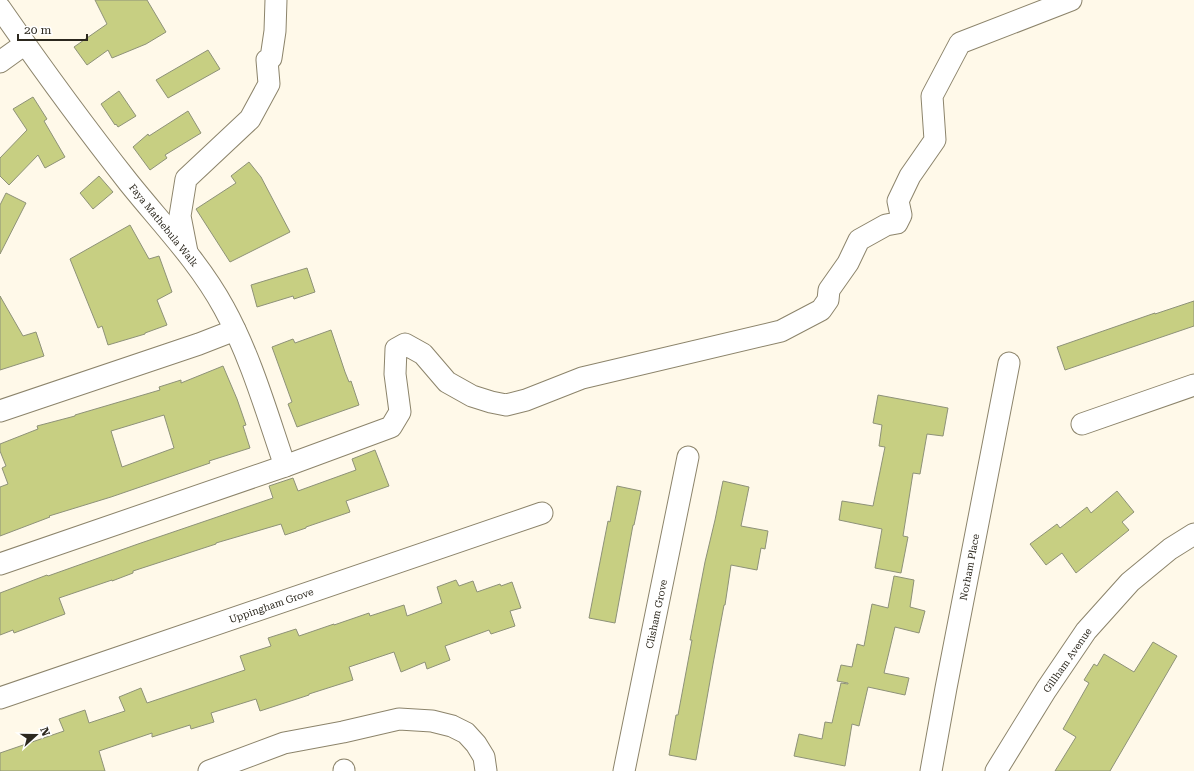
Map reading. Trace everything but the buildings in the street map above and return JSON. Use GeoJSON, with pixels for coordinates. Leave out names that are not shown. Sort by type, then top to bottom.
{"type":"FeatureCollection","features":[{"type":"Feature","properties":{"kind":"street"},"geometry":{"type":"LineString","coordinates":[[188,254],[180,216],[186,179],[250,119],[269,84],[267,60],[270,58],[275,31],[276,0]]}},
{"type":"Feature","properties":{"kind":"street"},"geometry":{"type":"LineString","coordinates":[[0,564],[286,466],[391,427],[400,412],[395,374],[396,349],[405,344],[423,354],[447,382],[472,396],[506,405],[526,400],[582,378],[781,330],[822,310],[828,300],[829,290],[848,263],[859,240],[886,225],[896,224],[901,215],[898,201],[910,176],[935,140],[932,96],[960,43],[1071,0]]}},
{"type":"Feature","properties":{"kind":"street","name":"Faya Mathebula Walk"},"geometry":{"type":"LineString","coordinates":[[0,8],[25,44],[129,183],[201,271],[235,330],[257,383],[286,466]]}},
{"type":"Feature","properties":{"kind":"street"},"geometry":{"type":"LineString","coordinates":[[0,62],[25,44]]}},
{"type":"Feature","properties":{"kind":"street"},"geometry":{"type":"LineString","coordinates":[[0,411],[199,344],[235,330]]}},
{"type":"Feature","properties":{"kind":"street","name":"Norham Place"},"geometry":{"type":"LineString","coordinates":[[931,771],[1009,363]]}},
{"type":"Feature","properties":{"kind":"street"},"geometry":{"type":"LineString","coordinates":[[1082,424],[1194,385]]}},
{"type":"Feature","properties":{"kind":"street","name":"Clisham Grove"},"geometry":{"type":"LineString","coordinates":[[624,771],[688,457]]}},
{"type":"Feature","properties":{"kind":"street","name":"Uppingham Grove"},"geometry":{"type":"LineString","coordinates":[[0,698],[542,512]]}},
{"type":"Feature","properties":{"kind":"street","name":"Gillham Avenue"},"geometry":{"type":"LineString","coordinates":[[996,771],[1046,690],[1086,631],[1130,582],[1170,549],[1194,534]]}},
{"type":"Feature","properties":{"kind":"street"},"geometry":{"type":"LineString","coordinates":[[209,771],[284,743],[343,732],[399,719],[432,721],[452,726],[466,734],[476,744],[484,757],[486,771]]}}]}
